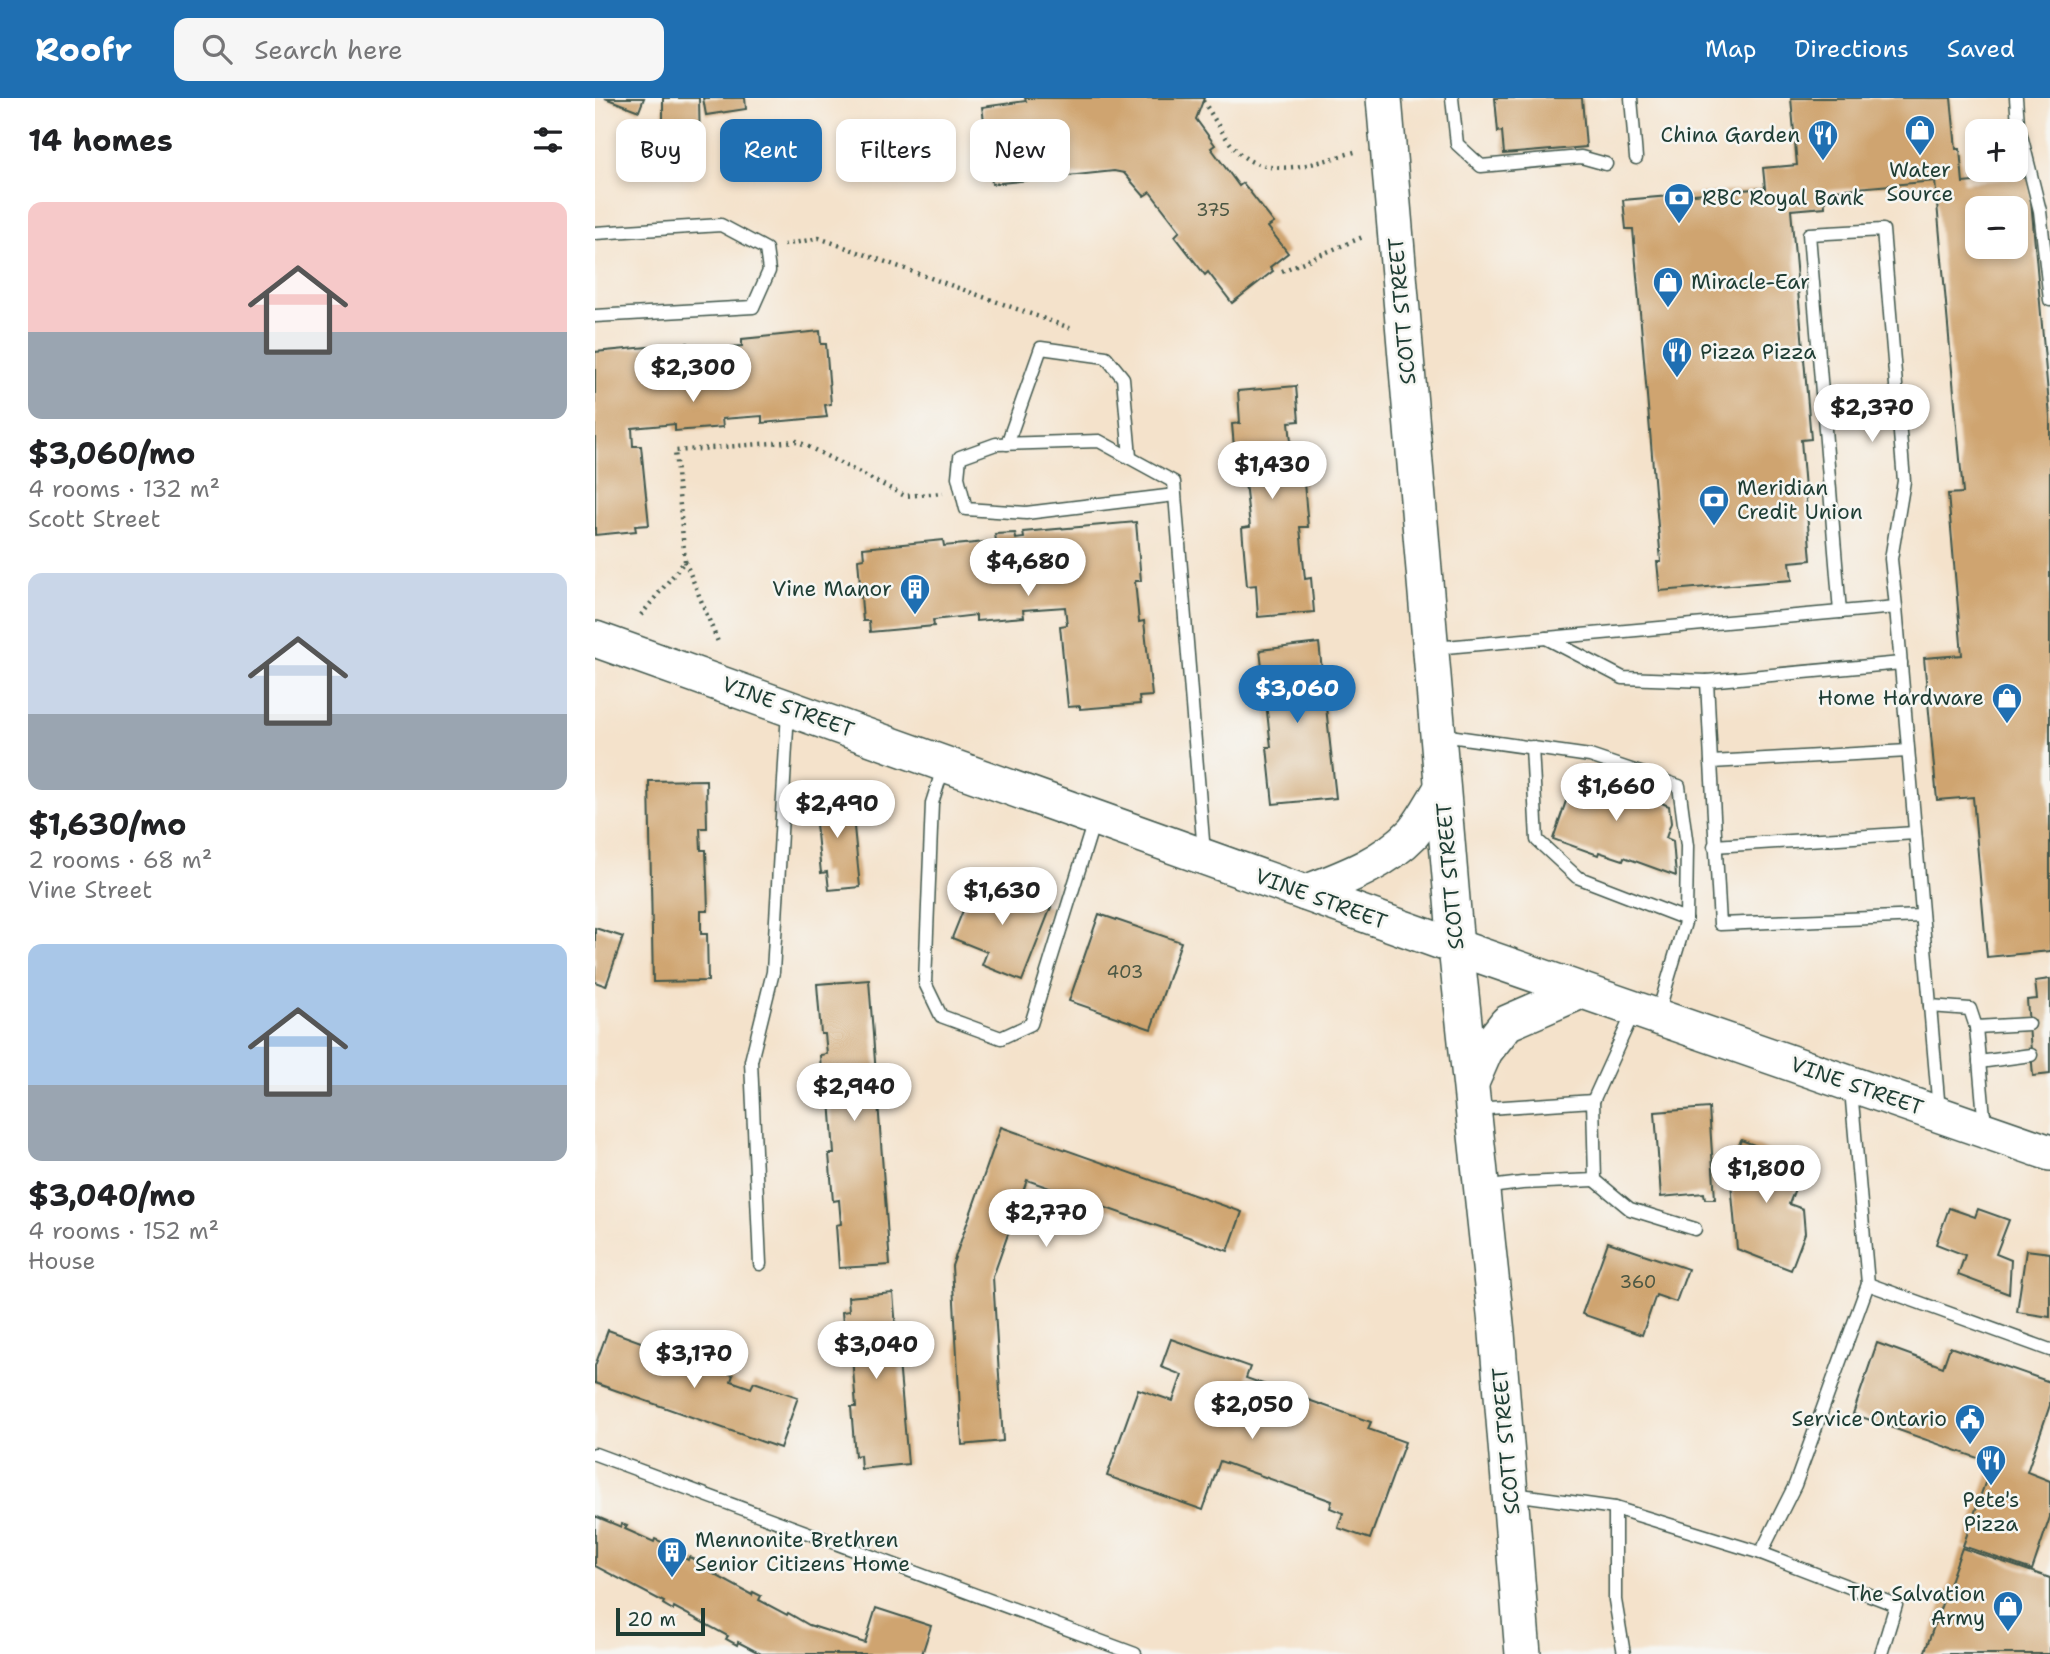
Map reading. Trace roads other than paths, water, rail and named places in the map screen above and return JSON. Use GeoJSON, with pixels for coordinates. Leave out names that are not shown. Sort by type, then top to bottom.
{"type":"FeatureCollection","features":[{"type":"Feature","properties":{"kind":"main road","name":"SCOTT STREET"},"geometry":{"type":"LineString","coordinates":[[1384,98],[1456,947],[1482,1189],[1523,1654]]}},
{"type":"Feature","properties":{"kind":"main road","name":"VINE STREET"},"geometry":{"type":"LineString","coordinates":[[595,639],[1456,947],[2050,1153]]}},
{"type":"Feature","properties":{"kind":"main road"},"geometry":{"type":"LineString","coordinates":[[1305,893],[1367,869],[1392,851],[1414,831],[1443,788]]}},
{"type":"Feature","properties":{"kind":"main road"},"geometry":{"type":"LineString","coordinates":[[1472,1096],[1485,1051],[1507,1023],[1581,991]]}},
{"type":"Feature","properties":{"kind":"lane"},"geometry":{"type":"LineString","coordinates":[[1453,98],[1457,144],[1481,166],[1581,158],[1606,164]]}},
{"type":"Feature","properties":{"kind":"lane"},"geometry":{"type":"LineString","coordinates":[[1631,98],[1636,158]]}},
{"type":"Feature","properties":{"kind":"lane"},"geometry":{"type":"LineString","coordinates":[[2016,98],[2018,122],[2040,211],[2050,300]]}},
{"type":"Feature","properties":{"kind":"lane"},"geometry":{"type":"LineString","coordinates":[[595,233],[721,225],[766,249],[769,271],[753,307],[595,316]]}},
{"type":"Feature","properties":{"kind":"lane"},"geometry":{"type":"LineString","coordinates":[[1840,612],[1809,234],[1883,230],[1904,481],[1891,559],[1939,1115]]}},
{"type":"Feature","properties":{"kind":"lane"},"geometry":{"type":"LineString","coordinates":[[1007,444],[1041,348],[1105,357],[1123,378],[1130,457]]}},
{"type":"Feature","properties":{"kind":"lane"},"geometry":{"type":"LineString","coordinates":[[1175,495],[1026,513],[966,509],[958,477],[960,457],[996,444],[1099,442],[1174,482],[1204,857]]}},
{"type":"Feature","properties":{"kind":"lane"},"geometry":{"type":"LineString","coordinates":[[1430,648],[1896,607]]}},
{"type":"Feature","properties":{"kind":"lane"},"geometry":{"type":"LineString","coordinates":[[1545,638],[1623,678],[1707,681],[1901,663]]}},
{"type":"Feature","properties":{"kind":"lane"},"geometry":{"type":"LineString","coordinates":[[1707,681],[1720,924],[1922,916]]}},
{"type":"Feature","properties":{"kind":"lane"},"geometry":{"type":"LineString","coordinates":[[759,1264],[751,1061],[773,972],[788,707]]}},
{"type":"Feature","properties":{"kind":"lane"},"geometry":{"type":"LineString","coordinates":[[1438,734],[1590,756],[1679,786],[1686,846],[1686,919],[1646,1013],[1593,1101],[1595,1180]]}},
{"type":"Feature","properties":{"kind":"lane"},"geometry":{"type":"LineString","coordinates":[[1532,747],[1537,840],[1577,877],[1686,919]]}},
{"type":"Feature","properties":{"kind":"lane"},"geometry":{"type":"LineString","coordinates":[[1711,762],[1908,751]]}},
{"type":"Feature","properties":{"kind":"lane"},"geometry":{"type":"LineString","coordinates":[[944,764],[932,803],[925,983],[940,1016],[1001,1038],[1031,1024],[1095,818]]}},
{"type":"Feature","properties":{"kind":"lane"},"geometry":{"type":"LineString","coordinates":[[1714,846],[1915,833]]}},
{"type":"Feature","properties":{"kind":"lane"},"geometry":{"type":"LineString","coordinates":[[1930,1006],[1970,1009],[1976,1027],[1986,1131]]}},
{"type":"Feature","properties":{"kind":"lane"},"geometry":{"type":"LineString","coordinates":[[1976,1027],[2029,1024]]}},
{"type":"Feature","properties":{"kind":"lane"},"geometry":{"type":"LineString","coordinates":[[1979,1062],[2031,1055]]}},
{"type":"Feature","properties":{"kind":"lane"},"geometry":{"type":"LineString","coordinates":[[1761,1553],[1795,1485],[1868,1284],[1851,1084]]}},
{"type":"Feature","properties":{"kind":"lane"},"geometry":{"type":"LineString","coordinates":[[1472,1096],[1593,1101]]}},
{"type":"Feature","properties":{"kind":"lane"},"geometry":{"type":"LineString","coordinates":[[1482,1189],[1522,1183],[1595,1180],[1630,1209],[1695,1229]]}},
{"type":"Feature","properties":{"kind":"lane"},"geometry":{"type":"LineString","coordinates":[[1868,1284],[2050,1350]]}},
{"type":"Feature","properties":{"kind":"lane"},"geometry":{"type":"LineString","coordinates":[[595,1454],[1135,1654]]}},
{"type":"Feature","properties":{"kind":"lane"},"geometry":{"type":"LineString","coordinates":[[1510,1493],[1615,1508],[1761,1553],[1896,1605],[1881,1654]]}},
{"type":"Feature","properties":{"kind":"lane"},"geometry":{"type":"LineString","coordinates":[[1615,1508],[1615,1601],[1624,1654]]}},
{"type":"Feature","properties":{"kind":"place","name":"Water Source"},"geometry":{"type":"Point","coordinates":[1920,157]}},
{"type":"Feature","properties":{"kind":"place","name":"China Garden"},"geometry":{"type":"Point","coordinates":[1823,162]}},
{"type":"Feature","properties":{"kind":"place","name":"RBC Royal Bank"},"geometry":{"type":"Point","coordinates":[1679,225]}},
{"type":"Feature","properties":{"kind":"place","name":"Miracle-Ear"},"geometry":{"type":"Point","coordinates":[1668,309]}},
{"type":"Feature","properties":{"kind":"place","name":"Pizza Pizza"},"geometry":{"type":"Point","coordinates":[1677,379]}},
{"type":"Feature","properties":{"kind":"place","name":"Meridian Credit Union"},"geometry":{"type":"Point","coordinates":[1714,527]}},
{"type":"Feature","properties":{"kind":"place","name":"Vine Manor"},"geometry":{"type":"Point","coordinates":[915,616]}},
{"type":"Feature","properties":{"kind":"place","name":"Home Hardware"},"geometry":{"type":"Point","coordinates":[2007,725]}},
{"type":"Feature","properties":{"kind":"place","name":"Service Ontario"},"geometry":{"type":"Point","coordinates":[1970,1446]}},
{"type":"Feature","properties":{"kind":"place","name":"Pete's Pizza"},"geometry":{"type":"Point","coordinates":[1991,1487]}},
{"type":"Feature","properties":{"kind":"place","name":"Mennonite Brethren Senior Citizens Home"},"geometry":{"type":"Point","coordinates":[672,1579]}},
{"type":"Feature","properties":{"kind":"place","name":"The Salvation Army"},"geometry":{"type":"Point","coordinates":[2008,1633]}}]}
